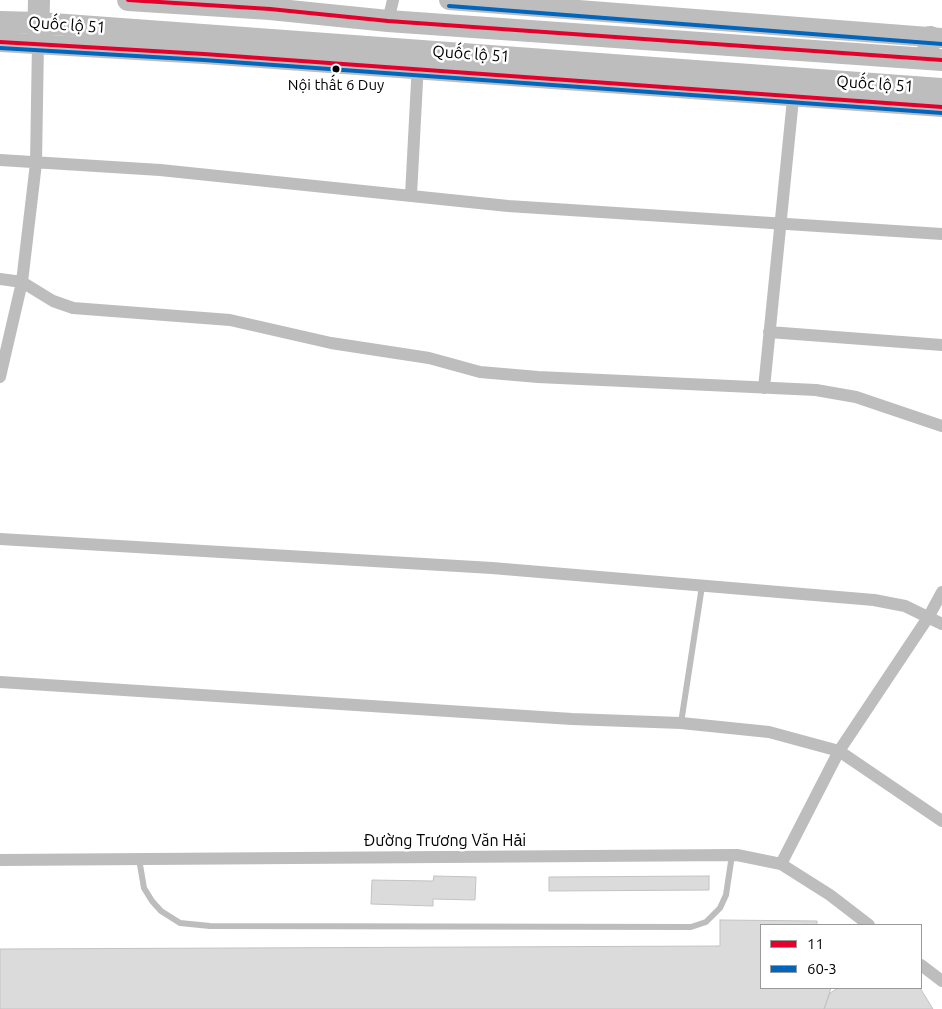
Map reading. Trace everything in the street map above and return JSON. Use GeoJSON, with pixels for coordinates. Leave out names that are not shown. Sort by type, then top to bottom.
{"type":"FeatureCollection","features":[{"type":"Feature","properties":{"kind":"highway"},"geometry":{"type":"LineString","coordinates":[[38,33],[39,0]]}},
{"type":"Feature","properties":{"kind":"highway","name":"Quốc lộ 51"},"geometry":{"type":"LineString","coordinates":[[128,0],[390,11],[935,49]]}},
{"type":"Feature","properties":{"kind":"highway","name":"Quốc lộ 51"},"geometry":{"type":"LineString","coordinates":[[0,22],[38,33],[418,59],[794,88],[942,89]]}},
{"type":"Feature","properties":{"kind":"main road","name":"Quốc lộ 51"},"geometry":{"type":"LineString","coordinates":[[449,0],[935,49]]}},
{"type":"Feature","properties":{"kind":"main road","name":"Quốc lộ 51"},"geometry":{"type":"LineString","coordinates":[[0,42],[38,33]]}},
{"type":"Feature","properties":{"kind":"main road","name":"Quốc lộ 51"},"geometry":{"type":"LineString","coordinates":[[794,88],[942,107]]}},
{"type":"Feature","properties":{"kind":"street"},"geometry":{"type":"LineString","coordinates":[[0,377],[22,282],[36,163],[38,33]]}},
{"type":"Feature","properties":{"kind":"street"},"geometry":{"type":"LineString","coordinates":[[411,195],[418,59]]}},
{"type":"Feature","properties":{"kind":"street"},"geometry":{"type":"LineString","coordinates":[[764,388],[794,88]]}},
{"type":"Feature","properties":{"kind":"street"},"geometry":{"type":"LineString","coordinates":[[0,160],[160,170],[508,206],[942,234]]}},
{"type":"Feature","properties":{"kind":"street"},"geometry":{"type":"LineString","coordinates":[[0,279],[22,282],[53,301],[72,308],[230,320],[332,343],[429,358],[480,372],[538,378],[816,390],[856,397],[942,426]]}},
{"type":"Feature","properties":{"kind":"street"},"geometry":{"type":"LineString","coordinates":[[769,332],[942,344]]}},
{"type":"Feature","properties":{"kind":"street"},"geometry":{"type":"LineString","coordinates":[[0,539],[492,568],[882,601],[905,606],[929,616],[942,624]]}},
{"type":"Feature","properties":{"kind":"street"},"geometry":{"type":"LineString","coordinates":[[781,864],[839,751],[929,616],[942,592]]}},
{"type":"Feature","properties":{"kind":"street"},"geometry":{"type":"LineString","coordinates":[[0,682],[572,719],[681,723],[768,732],[839,751],[942,821]]}},
{"type":"Feature","properties":{"kind":"street","name":"Đường Trương Văn Hải"},"geometry":{"type":"LineString","coordinates":[[0,860],[732,855],[781,864],[830,895],[868,924]]}},
{"type":"Feature","properties":{"kind":"street"},"geometry":{"type":"LineString","coordinates":[[922,966],[942,981]]}},
{"type":"Feature","properties":{"kind":"lane"},"geometry":{"type":"LineString","coordinates":[[681,723],[702,586]]}},
{"type":"Feature","properties":{"kind":"lane"},"geometry":{"type":"LineString","coordinates":[[140,860],[144,888],[152,901],[161,911],[180,923],[210,926],[691,928],[706,922],[720,908],[726,895],[732,855]]}},
{"type":"Feature","properties":{"kind":"building"},"geometry":{"type":"Polygon","coordinates":[[[434,876],[476,877],[475,900],[433,899],[433,906],[371,904],[372,880],[433,881],[434,876]]]}},
{"type":"Feature","properties":{"kind":"building"},"geometry":{"type":"Polygon","coordinates":[[[709,876],[709,890],[549,891],[549,877],[709,876]]]}},
{"type":"Feature","properties":{"kind":"building"},"geometry":{"type":"Polygon","coordinates":[[[720,920],[817,921],[817,924],[760,924],[760,989],[831,989],[824,1009],[0,1009],[0,949],[720,946],[720,920]]]}},
{"type":"Feature","properties":{"kind":"building"},"geometry":{"type":"Polygon","coordinates":[[[836,989],[921,989],[933,1009],[824,1009],[830,993],[836,989]]]}},
{"type":"Feature","properties":{"kind":"transit line","name":"11"},"geometry":{"type":"LineString","coordinates":[[128,0],[270,9],[388,21],[942,60]]}},
{"type":"Feature","properties":{"kind":"transit line","name":"60-3"},"geometry":{"type":"LineString","coordinates":[[449,6],[942,44]]}},
{"type":"Feature","properties":{"kind":"transit line","name":"11"},"geometry":{"type":"LineString","coordinates":[[0,42],[204,54],[942,107]]}},
{"type":"Feature","properties":{"kind":"transit line","name":"60-3"},"geometry":{"type":"LineString","coordinates":[[0,48],[204,60],[942,113]]}},
{"type":"Feature","properties":{"kind":"place","name":"Nội thất 6 Duy"},"geometry":{"type":"Point","coordinates":[336,69]}}]}
